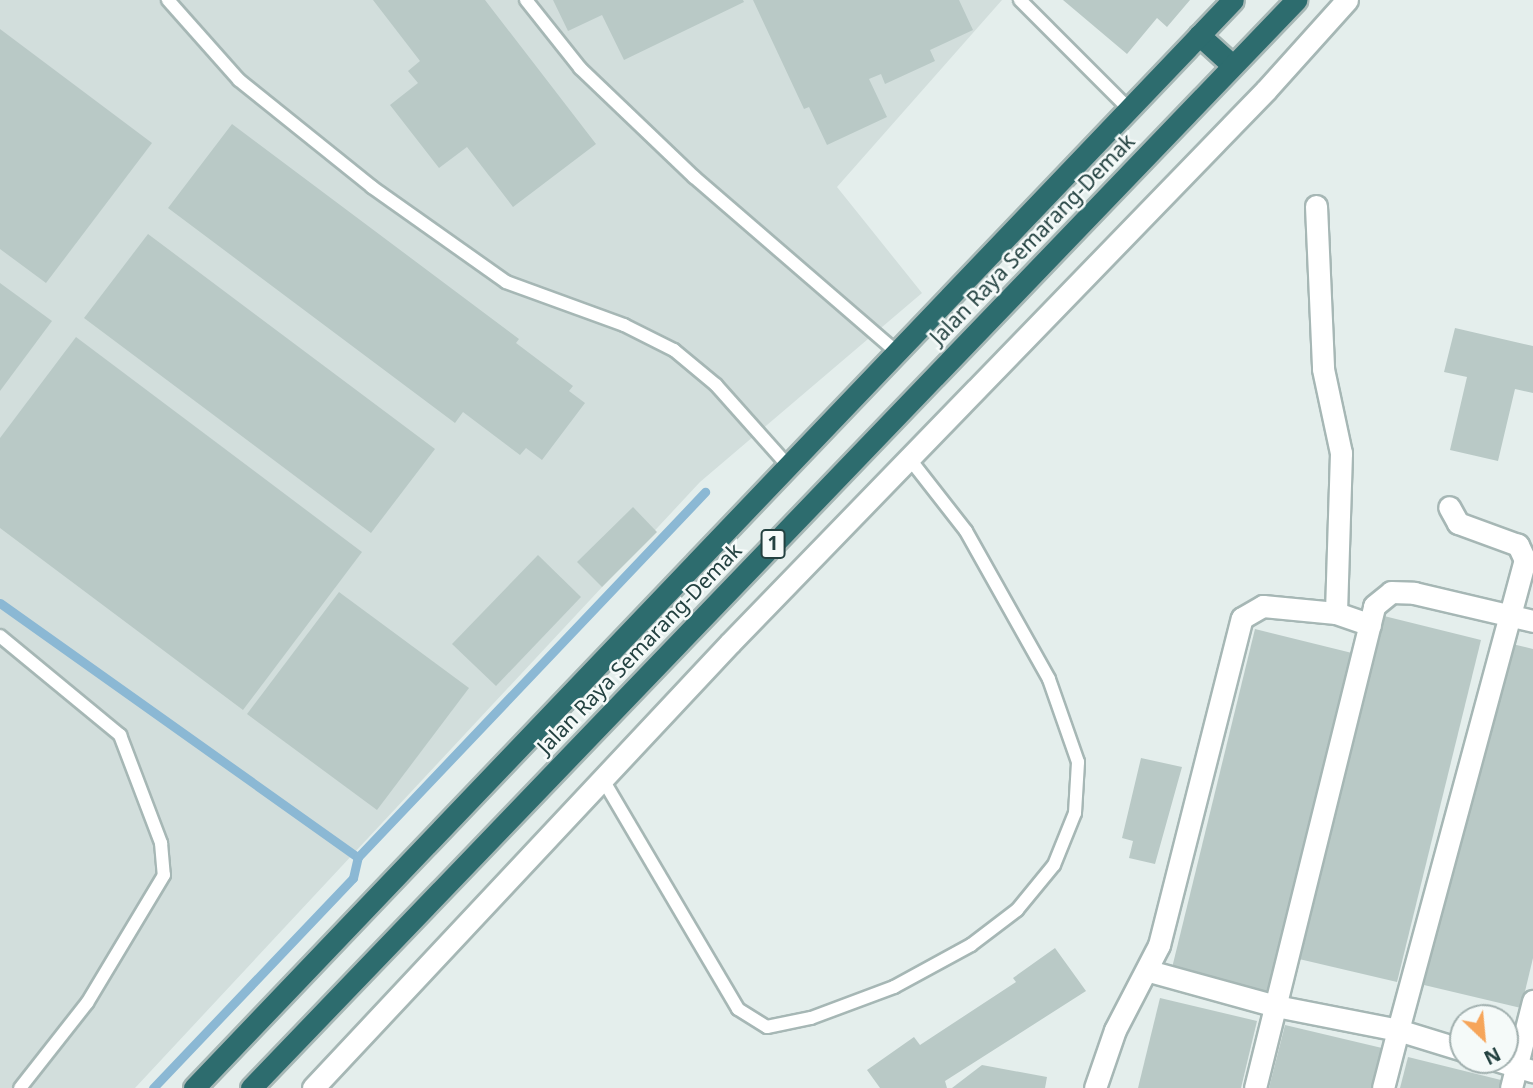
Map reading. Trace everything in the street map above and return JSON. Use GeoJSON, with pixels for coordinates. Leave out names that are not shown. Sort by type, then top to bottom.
{"type":"FeatureCollection","features":[{"type":"Feature","properties":{"kind":"highway","name":"Jalan Raya Semarang-Demak"},"geometry":{"type":"LineString","coordinates":[[194,1088],[1233,0]]}},
{"type":"Feature","properties":{"kind":"highway","name":"Jalan Raya Semarang-Demak"},"geometry":{"type":"LineString","coordinates":[[251,1088],[1231,64],[1296,0]]}},
{"type":"Feature","properties":{"kind":"highway"},"geometry":{"type":"LineString","coordinates":[[1199,35],[1231,64]]}},
{"type":"Feature","properties":{"kind":"street"},"geometry":{"type":"LineString","coordinates":[[313,1088],[602,778],[1266,90],[1347,0]]}},
{"type":"Feature","properties":{"kind":"street"},"geometry":{"type":"LineString","coordinates":[[1316,206],[1323,369],[1341,453],[1336,604]]}},
{"type":"Feature","properties":{"kind":"street"},"geometry":{"type":"LineString","coordinates":[[1383,1088],[1398,1030],[1523,618],[1523,552],[1518,545],[1458,523],[1449,508]]}},
{"type":"Feature","properties":{"kind":"street"},"geometry":{"type":"LineString","coordinates":[[1255,1088],[1374,606],[1391,592],[1414,593],[1523,618]]}},
{"type":"Feature","properties":{"kind":"street"},"geometry":{"type":"LineString","coordinates":[[1095,1088],[1115,1030],[1149,971],[1242,618],[1263,606],[1336,604],[1370,625]]}},
{"type":"Feature","properties":{"kind":"street"},"geometry":{"type":"LineString","coordinates":[[1149,971],[1276,1006],[1398,1030],[1449,1045]]}},
{"type":"Feature","properties":{"kind":"street"},"geometry":{"type":"LineString","coordinates":[[1519,1051],[1533,1000]]}},
{"type":"Feature","properties":{"kind":"lane"},"geometry":{"type":"LineString","coordinates":[[168,0],[240,80],[372,187],[506,282],[624,325],[674,350],[716,385],[789,467]]}},
{"type":"Feature","properties":{"kind":"lane"},"geometry":{"type":"LineString","coordinates":[[526,0],[580,68],[694,177],[898,353]]}},
{"type":"Feature","properties":{"kind":"lane"},"geometry":{"type":"LineString","coordinates":[[1020,0],[1128,108]]}},
{"type":"Feature","properties":{"kind":"lane"},"geometry":{"type":"LineString","coordinates":[[602,778],[738,1009],[767,1027],[811,1018],[894,987],[971,945],[1017,910],[1054,865],[1075,813],[1078,762],[1049,679],[966,531],[909,458]]}},
{"type":"Feature","properties":{"kind":"lane"},"geometry":{"type":"LineString","coordinates":[[0,636],[120,735],[161,843],[164,875],[87,1003],[20,1088]]}},
{"type":"Feature","properties":{"kind":"shaded area"},"geometry":{"type":"Polygon","coordinates":[[[0,0],[1002,0],[837,187],[922,293],[700,482],[135,1088],[0,1088],[0,0]]]}},
{"type":"Feature","properties":{"kind":"building"},"geometry":{"type":"Polygon","coordinates":[[[373,0],[485,0],[596,144],[513,207],[467,147],[439,168],[390,105],[418,83],[408,71],[420,61],[373,0]]]}},
{"type":"Feature","properties":{"kind":"building"},"geometry":{"type":"Polygon","coordinates":[[[553,0],[744,2],[624,60],[602,15],[568,31],[553,0]]]}},
{"type":"Feature","properties":{"kind":"building"},"geometry":{"type":"Polygon","coordinates":[[[753,0],[959,0],[973,30],[930,50],[935,61],[885,84],[881,74],[869,79],[887,117],[827,145],[809,107],[804,109],[753,0]]]}},
{"type":"Feature","properties":{"kind":"building"},"geometry":{"type":"Polygon","coordinates":[[[1063,0],[1190,0],[1167,27],[1157,18],[1127,54],[1063,0]]]}},
{"type":"Feature","properties":{"kind":"building"},"geometry":{"type":"Polygon","coordinates":[[[0,29],[152,143],[46,283],[0,249],[0,29]]]}},
{"type":"Feature","properties":{"kind":"building"},"geometry":{"type":"Polygon","coordinates":[[[232,124],[519,339],[516,343],[573,386],[569,391],[585,403],[542,460],[526,448],[520,455],[463,412],[455,423],[168,208],[232,124]]]}},
{"type":"Feature","properties":{"kind":"building"},"geometry":{"type":"Polygon","coordinates":[[[148,234],[435,449],[371,533],[84,318],[148,234]]]}},
{"type":"Feature","properties":{"kind":"building"},"geometry":{"type":"Polygon","coordinates":[[[0,283],[52,321],[0,391],[0,283]]]}},
{"type":"Feature","properties":{"kind":"building"},"geometry":{"type":"Polygon","coordinates":[[[1455,328],[1533,346],[1533,393],[1515,389],[1498,461],[1450,450],[1467,377],[1444,372],[1455,328]]]}},
{"type":"Feature","properties":{"kind":"building"},"geometry":{"type":"Polygon","coordinates":[[[76,337],[362,552],[243,710],[0,528],[0,438],[76,337]]]}},
{"type":"Feature","properties":{"kind":"building"},"geometry":{"type":"Polygon","coordinates":[[[633,507],[657,532],[602,587],[577,562],[633,507]]]}},
{"type":"Feature","properties":{"kind":"building"},"geometry":{"type":"Polygon","coordinates":[[[538,555],[581,597],[496,686],[452,644],[538,555]]]}},
{"type":"Feature","properties":{"kind":"building"},"geometry":{"type":"Polygon","coordinates":[[[339,592],[469,688],[377,810],[247,714],[339,592]]]}},
{"type":"Feature","properties":{"kind":"building"},"geometry":{"type":"Polygon","coordinates":[[[1384,616],[1481,640],[1397,982],[1299,959],[1384,616]]]}},
{"type":"Feature","properties":{"kind":"building"},"geometry":{"type":"Polygon","coordinates":[[[1255,629],[1352,653],[1268,995],[1171,972],[1255,629]]]}},
{"type":"Feature","properties":{"kind":"building"},"geometry":{"type":"Polygon","coordinates":[[[1508,643],[1533,649],[1533,958],[1521,1008],[1519,1004],[1504,1004],[1424,985],[1508,643]]]}},
{"type":"Feature","properties":{"kind":"building"},"geometry":{"type":"Polygon","coordinates":[[[1141,758],[1182,767],[1155,864],[1129,858],[1133,841],[1122,838],[1141,758]]]}},
{"type":"Feature","properties":{"kind":"building"},"geometry":{"type":"Polygon","coordinates":[[[1055,948],[1086,991],[945,1081],[947,1088],[880,1088],[867,1070],[914,1037],[920,1045],[1016,982],[1013,978],[1055,948]]]}},
{"type":"Feature","properties":{"kind":"building"},"geometry":{"type":"Polygon","coordinates":[[[1160,998],[1257,1021],[1241,1088],[1138,1088],[1160,998]]]}},
{"type":"Feature","properties":{"kind":"building"},"geometry":{"type":"Polygon","coordinates":[[[1285,1025],[1382,1048],[1373,1088],[1269,1088],[1285,1025]]]}},
{"type":"Feature","properties":{"kind":"building"},"geometry":{"type":"Polygon","coordinates":[[[1408,1057],[1449,1067],[1449,1074],[1477,1074],[1505,1081],[1503,1088],[1400,1088],[1408,1057]]]}},
{"type":"Feature","properties":{"kind":"building"},"geometry":{"type":"Polygon","coordinates":[[[982,1065],[1047,1077],[1045,1088],[952,1088],[982,1065]]]}},
{"type":"Feature","properties":{"kind":"waterway"},"geometry":{"type":"LineString","coordinates":[[153,1088],[353,878],[358,857],[705,492]]}},
{"type":"Feature","properties":{"kind":"waterway"},"geometry":{"type":"LineString","coordinates":[[0,603],[358,857]]}}]}
